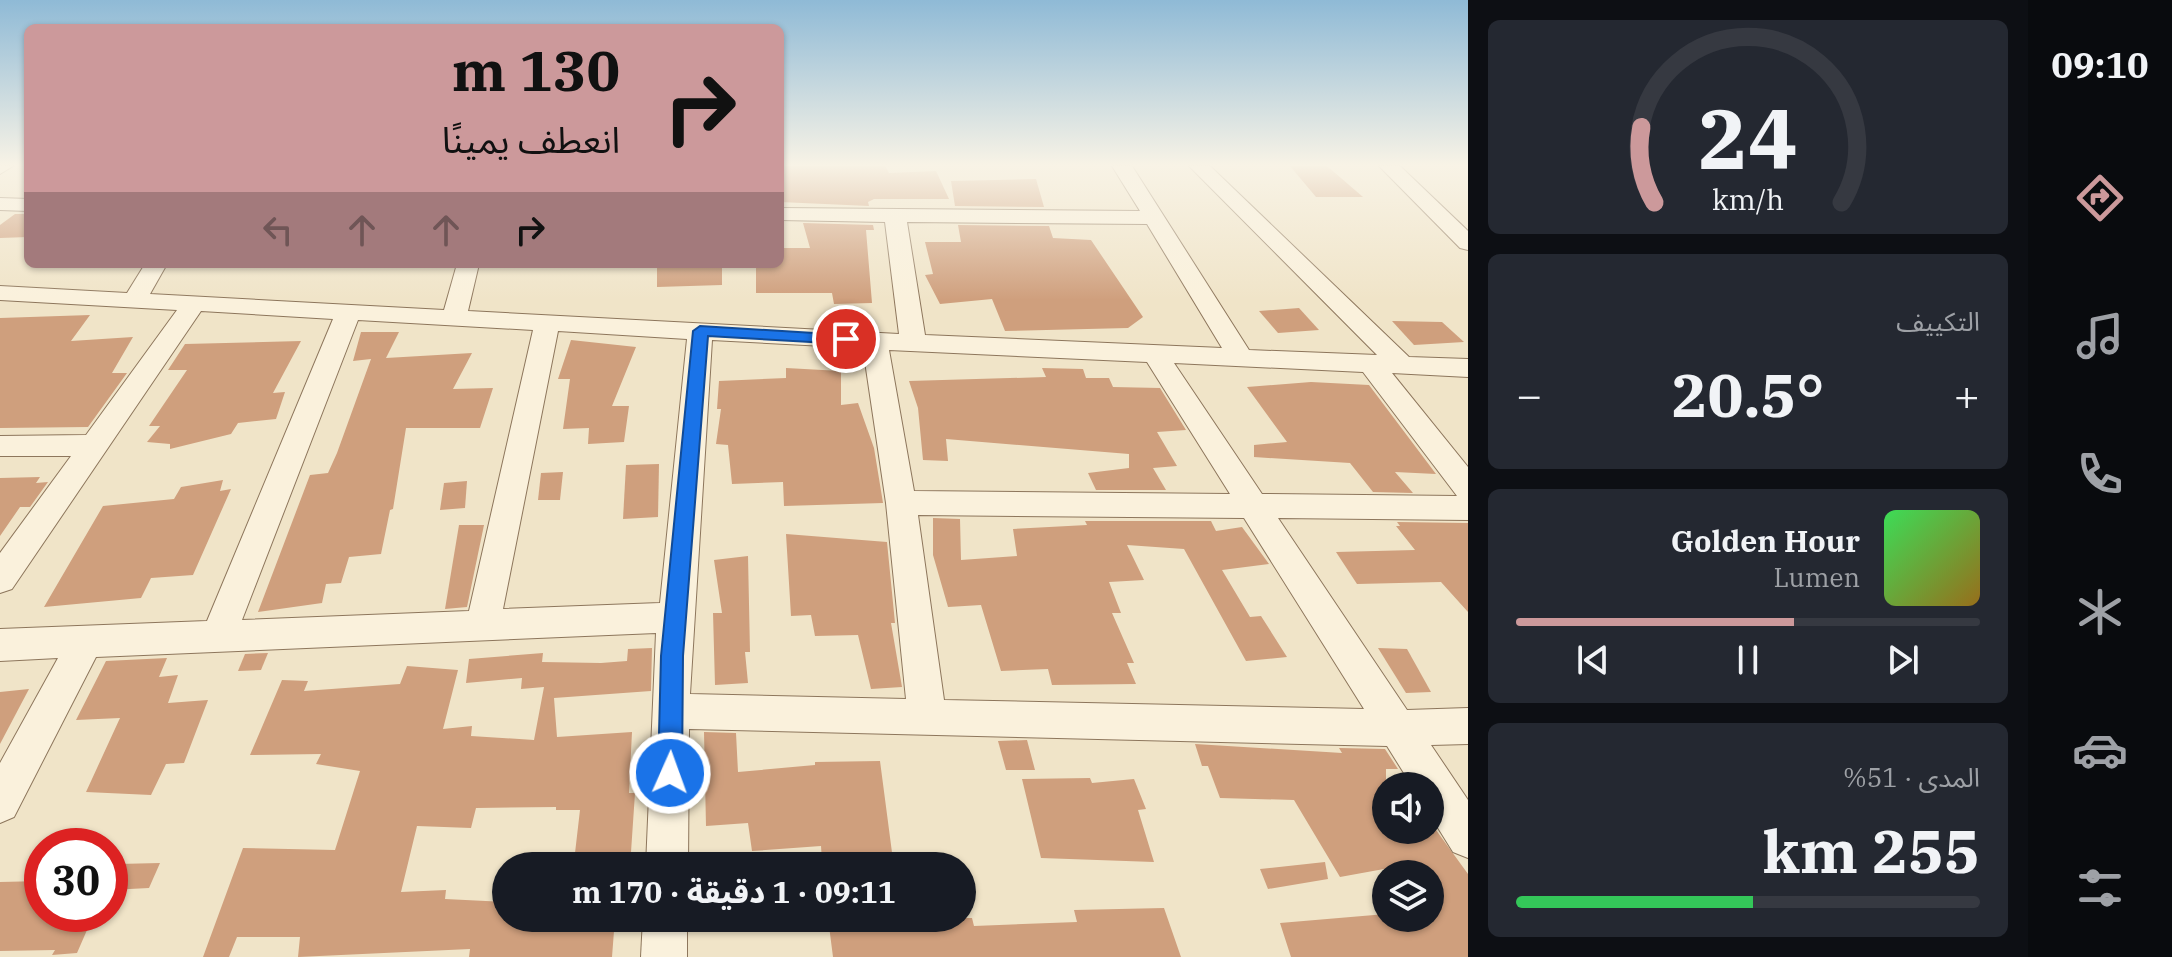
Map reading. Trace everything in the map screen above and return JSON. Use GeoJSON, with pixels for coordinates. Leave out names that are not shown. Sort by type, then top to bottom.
{"type":"FeatureCollection","features":[{"type":"Feature","properties":{"kind":"street"},"geometry":{"type":"LineString","coordinates":[[1149,211],[1241,358]]}},
{"type":"Feature","properties":{"kind":"street"},"geometry":{"type":"LineString","coordinates":[[1245,211],[1402,365]]}},
{"type":"Feature","properties":{"kind":"street"},"geometry":{"type":"LineString","coordinates":[[1435,211],[1468,243]]}},
{"type":"Feature","properties":{"kind":"street"},"geometry":{"type":"LineString","coordinates":[[784,214],[1154,218]]}},
{"type":"Feature","properties":{"kind":"street"},"geometry":{"type":"LineString","coordinates":[[895,216],[913,343]]}},
{"type":"Feature","properties":{"kind":"street"},"geometry":{"type":"LineString","coordinates":[[133,302],[154,268]]}},
{"type":"Feature","properties":{"kind":"street"},"geometry":{"type":"LineString","coordinates":[[454,318],[467,268]]}},
{"type":"Feature","properties":{"kind":"street"},"geometry":{"type":"LineString","coordinates":[[0,293],[192,306],[913,343],[1468,368]]}},
{"type":"Feature","properties":{"kind":"street"},"geometry":{"type":"LineString","coordinates":[[0,579],[91,445],[192,306]]}},
{"type":"Feature","properties":{"kind":"street"},"geometry":{"type":"LineString","coordinates":[[218,636],[348,313]]}},
{"type":"Feature","properties":{"kind":"street"},"geometry":{"type":"LineString","coordinates":[[483,624],[547,323]]}},
{"type":"Feature","properties":{"kind":"street"},"geometry":{"type":"LineString","coordinates":[[668,852],[675,617],[700,331]]}},
{"type":"Feature","properties":{"kind":"street"},"geometry":{"type":"LineString","coordinates":[[875,341],[901,503],[927,716]]}},
{"type":"Feature","properties":{"kind":"street"},"geometry":{"type":"LineString","coordinates":[[1155,354],[1468,837]]}},
{"type":"Feature","properties":{"kind":"street"},"geometry":{"type":"LineString","coordinates":[[1371,364],[1468,488]]}},
{"type":"Feature","properties":{"kind":"street"},"geometry":{"type":"LineString","coordinates":[[0,446],[91,445]]}},
{"type":"Feature","properties":{"kind":"street"},"geometry":{"type":"LineString","coordinates":[[901,503],[1468,508]]}},
{"type":"Feature","properties":{"kind":"street"},"geometry":{"type":"LineString","coordinates":[[0,645],[675,617]]}},
{"type":"Feature","properties":{"kind":"street"},"geometry":{"type":"LineString","coordinates":[[0,803],[85,642]]}},
{"type":"Feature","properties":{"kind":"street"},"geometry":{"type":"LineString","coordinates":[[673,711],[1397,728],[1468,726]]}},
{"type":"Feature","properties":{"kind":"street"},"geometry":{"type":"LineString","coordinates":[[664,957],[665,932]]}},
{"type":"Feature","properties":{"kind":"building"},"geometry":{"type":"Polygon","coordinates":[[[15,214],[24,214],[24,237],[0,238],[0,225],[15,214]]]}},
{"type":"Feature","properties":{"kind":"building"},"geometry":{"type":"Polygon","coordinates":[[[803,223],[873,225],[874,230],[866,230],[872,303],[834,304],[832,293],[756,293],[756,268],[784,268],[784,248],[810,248],[803,223]]]}},
{"type":"Feature","properties":{"kind":"building"},"geometry":{"type":"Polygon","coordinates":[[[958,225],[1049,226],[1053,238],[1091,240],[1143,317],[1128,328],[1005,331],[992,299],[940,304],[925,275],[933,274],[925,242],[961,242],[958,225]]]}},
{"type":"Feature","properties":{"kind":"building"},"geometry":{"type":"Polygon","coordinates":[[[657,268],[722,268],[722,285],[657,287],[657,268]]]}},
{"type":"Feature","properties":{"kind":"building"},"geometry":{"type":"Polygon","coordinates":[[[1299,308],[1319,330],[1278,333],[1259,311],[1299,308]]]}},
{"type":"Feature","properties":{"kind":"building"},"geometry":{"type":"Polygon","coordinates":[[[90,315],[71,341],[133,337],[112,373],[127,373],[88,427],[0,428],[0,318],[90,315]]]}},
{"type":"Feature","properties":{"kind":"building"},"geometry":{"type":"Polygon","coordinates":[[[1392,321],[1442,322],[1464,342],[1414,345],[1392,321]]]}},
{"type":"Feature","properties":{"kind":"building"},"geometry":{"type":"Polygon","coordinates":[[[361,332],[399,332],[386,358],[472,353],[453,389],[493,388],[480,428],[406,428],[393,509],[390,510],[381,554],[349,557],[341,583],[326,584],[322,603],[258,612],[310,475],[328,473],[337,453],[371,359],[353,361],[361,332]]]}},
{"type":"Feature","properties":{"kind":"building"},"geometry":{"type":"Polygon","coordinates":[[[571,340],[636,347],[612,406],[629,406],[624,442],[588,444],[589,428],[563,429],[570,379],[558,379],[571,340]]]}},
{"type":"Feature","properties":{"kind":"building"},"geometry":{"type":"Polygon","coordinates":[[[301,341],[273,393],[285,392],[276,419],[238,423],[231,434],[170,449],[170,444],[147,442],[160,426],[149,426],[187,370],[168,370],[185,344],[301,341]]]}},
{"type":"Feature","properties":{"kind":"building"},"geometry":{"type":"Polygon","coordinates":[[[786,368],[841,371],[841,405],[858,403],[874,448],[883,503],[784,506],[783,482],[732,484],[728,445],[716,444],[721,409],[717,409],[719,381],[786,378],[786,368]]]}},
{"type":"Feature","properties":{"kind":"building"},"geometry":{"type":"Polygon","coordinates":[[[1042,368],[1083,369],[1086,378],[1109,378],[1113,387],[1160,388],[1186,430],[1157,432],[1177,466],[1153,468],[1166,490],[1096,490],[1088,473],[1129,468],[1129,454],[946,439],[948,461],[923,460],[918,408],[909,381],[1046,377],[1042,368]]]}},
{"type":"Feature","properties":{"kind":"building"},"geometry":{"type":"Polygon","coordinates":[[[1311,382],[1369,385],[1436,474],[1395,472],[1413,493],[1373,492],[1350,463],[1254,457],[1254,445],[1287,442],[1247,387],[1311,382]]]}},
{"type":"Feature","properties":{"kind":"building"},"geometry":{"type":"Polygon","coordinates":[[[659,464],[658,517],[623,519],[626,465],[659,464]]]}},
{"type":"Feature","properties":{"kind":"building"},"geometry":{"type":"Polygon","coordinates":[[[563,472],[560,500],[538,500],[541,473],[563,472]]]}},
{"type":"Feature","properties":{"kind":"building"},"geometry":{"type":"Polygon","coordinates":[[[40,477],[36,483],[48,482],[30,507],[20,507],[0,536],[0,478],[40,477]]]}},
{"type":"Feature","properties":{"kind":"building"},"geometry":{"type":"Polygon","coordinates":[[[223,480],[220,491],[231,489],[193,575],[151,578],[141,598],[44,607],[103,506],[174,499],[181,487],[223,480]]]}},
{"type":"Feature","properties":{"kind":"building"},"geometry":{"type":"Polygon","coordinates":[[[467,481],[465,508],[440,510],[444,483],[467,481]]]}},
{"type":"Feature","properties":{"kind":"building"},"geometry":{"type":"Polygon","coordinates":[[[933,518],[960,519],[961,560],[1017,556],[1013,529],[1087,525],[1085,521],[1211,521],[1216,531],[1242,527],[1269,564],[1222,570],[1250,617],[1261,616],[1287,657],[1246,661],[1184,549],[1127,545],[1144,580],[1109,582],[1121,613],[1112,613],[1134,663],[1127,663],[1136,684],[1052,685],[1048,669],[1001,671],[981,605],[948,607],[933,555],[933,518]]]}},
{"type":"Feature","properties":{"kind":"building"},"geometry":{"type":"Polygon","coordinates":[[[1397,522],[1468,523],[1468,612],[1441,582],[1357,584],[1336,552],[1415,550],[1396,526],[1400,526],[1397,522]]]}},
{"type":"Feature","properties":{"kind":"building"},"geometry":{"type":"Polygon","coordinates":[[[459,525],[484,525],[467,607],[445,609],[459,525]]]}},
{"type":"Feature","properties":{"kind":"building"},"geometry":{"type":"Polygon","coordinates":[[[786,534],[887,542],[895,623],[891,623],[902,687],[871,689],[858,635],[815,636],[811,615],[791,616],[786,534]]]}},
{"type":"Feature","properties":{"kind":"building"},"geometry":{"type":"Polygon","coordinates":[[[748,556],[750,652],[745,652],[748,683],[715,685],[713,613],[722,613],[714,560],[748,556]]]}},
{"type":"Feature","properties":{"kind":"building"},"geometry":{"type":"Polygon","coordinates":[[[652,648],[651,691],[554,698],[557,737],[632,732],[629,793],[635,793],[631,852],[575,852],[580,810],[556,810],[556,807],[476,808],[471,828],[417,826],[401,892],[446,890],[445,899],[492,901],[492,932],[614,932],[612,957],[469,957],[470,949],[298,957],[300,937],[237,937],[229,957],[203,957],[243,848],[335,850],[360,771],[316,764],[321,754],[250,755],[282,680],[308,681],[304,691],[400,684],[407,666],[458,670],[443,729],[472,726],[471,736],[534,740],[544,687],[521,689],[522,678],[466,683],[469,659],[543,653],[542,662],[601,663],[627,661],[628,649],[652,648]]]}},
{"type":"Feature","properties":{"kind":"building"},"geometry":{"type":"Polygon","coordinates":[[[1378,648],[1407,649],[1431,692],[1406,693],[1378,648]]]}},
{"type":"Feature","properties":{"kind":"building"},"geometry":{"type":"Polygon","coordinates":[[[268,653],[261,670],[238,671],[245,654],[268,653]]]}},
{"type":"Feature","properties":{"kind":"building"},"geometry":{"type":"Polygon","coordinates":[[[167,658],[159,677],[178,675],[168,703],[208,700],[184,763],[166,764],[151,795],[86,792],[120,718],[76,720],[106,661],[167,658]]]}},
{"type":"Feature","properties":{"kind":"building"},"geometry":{"type":"Polygon","coordinates":[[[29,689],[0,744],[0,692],[29,689]]]}},
{"type":"Feature","properties":{"kind":"building"},"geometry":{"type":"Polygon","coordinates":[[[704,732],[736,733],[738,772],[815,765],[815,762],[880,761],[892,852],[821,852],[821,846],[752,851],[748,823],[706,826],[704,732]]]}},
{"type":"Feature","properties":{"kind":"building"},"geometry":{"type":"Polygon","coordinates":[[[1027,740],[1035,770],[1006,770],[998,741],[1027,740]]]}},
{"type":"Feature","properties":{"kind":"building"},"geometry":{"type":"Polygon","coordinates":[[[1195,744],[1342,753],[1339,748],[1385,749],[1398,769],[1372,772],[1372,844],[1444,844],[1444,841],[1468,874],[1468,957],[1291,957],[1280,923],[1372,915],[1372,932],[1444,932],[1444,860],[1372,860],[1372,871],[1340,877],[1294,800],[1220,798],[1208,766],[1202,766],[1195,744]]]}},
{"type":"Feature","properties":{"kind":"building"},"geometry":{"type":"Polygon","coordinates":[[[1090,778],[1092,783],[1134,779],[1146,809],[1138,810],[1154,862],[1041,858],[1022,779],[1090,778]]]}},
{"type":"Feature","properties":{"kind":"building"},"geometry":{"type":"Polygon","coordinates":[[[1325,862],[1328,879],[1268,889],[1260,869],[1325,862]]]}},
{"type":"Feature","properties":{"kind":"building"},"geometry":{"type":"Polygon","coordinates":[[[160,863],[149,888],[128,889],[128,864],[160,863]]]}},
{"type":"Feature","properties":{"kind":"building"},"geometry":{"type":"Polygon","coordinates":[[[24,881],[24,932],[86,932],[77,953],[52,955],[55,950],[0,951],[0,882],[24,881]]]}},
{"type":"Feature","properties":{"kind":"building"},"geometry":{"type":"Polygon","coordinates":[[[1164,908],[1181,957],[833,957],[830,932],[976,932],[976,926],[1077,922],[1074,910],[1164,908]]]}},
{"type":"Feature","properties":{"kind":"route"},"geometry":{"type":"LineString","coordinates":[[670,773],[672,656],[700,331],[846,339]]}}]}
